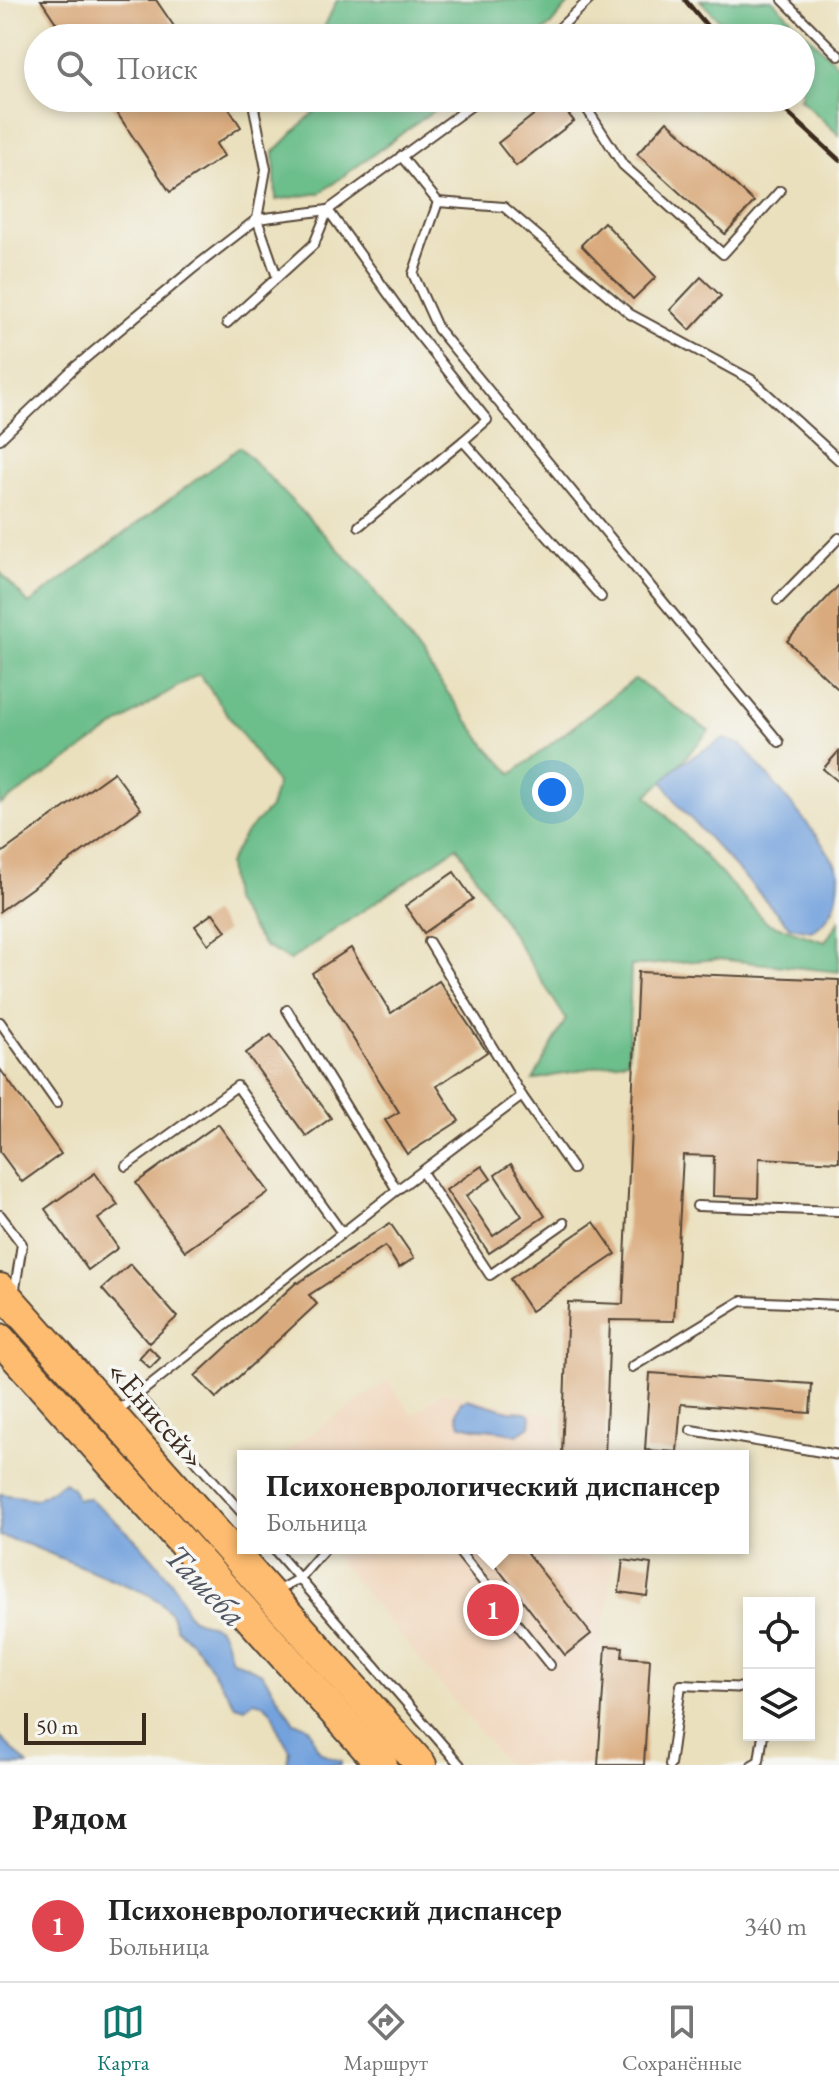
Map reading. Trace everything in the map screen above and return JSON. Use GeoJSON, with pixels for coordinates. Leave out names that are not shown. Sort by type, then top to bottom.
{"type":"FeatureCollection","features":[{"type":"Feature","properties":{"kind":"highway","name":"«Енисей»"},"geometry":{"type":"LineString","coordinates":[[6,1296],[421,1765]]}},
{"type":"Feature","properties":{"kind":"highway","name":"«Енисей»"},"geometry":{"type":"LineString","coordinates":[[0,1339],[382,1765]]}},
{"type":"Feature","properties":{"kind":"lane"},"geometry":{"type":"LineString","coordinates":[[564,24],[589,0]]}},
{"type":"Feature","properties":{"kind":"lane"},"geometry":{"type":"LineString","coordinates":[[783,0],[807,24]]}},
{"type":"Feature","properties":{"kind":"lane"},"geometry":{"type":"LineString","coordinates":[[815,32],[839,56]]}},
{"type":"Feature","properties":{"kind":"lane"},"geometry":{"type":"LineString","coordinates":[[255,112],[266,169],[257,219],[277,277]]}},
{"type":"Feature","properties":{"kind":"lane"},"geometry":{"type":"LineString","coordinates":[[0,439],[75,367],[257,219],[328,210],[462,112]]}},
{"type":"Feature","properties":{"kind":"lane"},"geometry":{"type":"LineString","coordinates":[[589,112],[623,165],[723,254],[780,191]]}},
{"type":"Feature","properties":{"kind":"lane"},"geometry":{"type":"LineString","coordinates":[[401,156],[438,202],[504,207],[630,314],[752,380],[839,460]]}},
{"type":"Feature","properties":{"kind":"lane"},"geometry":{"type":"LineString","coordinates":[[438,202],[413,274],[438,329],[779,742]]}},
{"type":"Feature","properties":{"kind":"lane"},"geometry":{"type":"LineString","coordinates":[[227,323],[314,244],[328,210]]}},
{"type":"Feature","properties":{"kind":"lane"},"geometry":{"type":"LineString","coordinates":[[328,210],[410,324],[487,420],[359,526]]}},
{"type":"Feature","properties":{"kind":"lane"},"geometry":{"type":"LineString","coordinates":[[463,441],[601,597]]}},
{"type":"Feature","properties":{"kind":"lane"},"geometry":{"type":"LineString","coordinates":[[778,600],[839,538]]}},
{"type":"Feature","properties":{"kind":"lane"},"geometry":{"type":"LineString","coordinates":[[429,942],[522,1096],[573,1169]]}},
{"type":"Feature","properties":{"kind":"lane"},"geometry":{"type":"LineString","coordinates":[[287,1010],[397,1190]]}},
{"type":"Feature","properties":{"kind":"lane"},"geometry":{"type":"LineString","coordinates":[[0,1022],[57,1103]]}},
{"type":"Feature","properties":{"kind":"lane"},"geometry":{"type":"LineString","coordinates":[[126,1166],[237,1086],[342,1233]]}},
{"type":"Feature","properties":{"kind":"lane"},"geometry":{"type":"LineString","coordinates":[[110,1416],[397,1190],[522,1096]]}},
{"type":"Feature","properties":{"kind":"lane"},"geometry":{"type":"LineString","coordinates":[[422,1172],[490,1275],[564,1223]]}},
{"type":"Feature","properties":{"kind":"lane"},"geometry":{"type":"LineString","coordinates":[[697,1206],[839,1211]]}},
{"type":"Feature","properties":{"kind":"lane"},"geometry":{"type":"LineString","coordinates":[[0,1215],[22,1244],[6,1296]]}},
{"type":"Feature","properties":{"kind":"lane"},"geometry":{"type":"LineString","coordinates":[[632,1367],[741,1301],[839,1305]]}},
{"type":"Feature","properties":{"kind":"lane"},"geometry":{"type":"LineString","coordinates":[[137,1395],[237,1507]]}},
{"type":"Feature","properties":{"kind":"lane"},"geometry":{"type":"LineString","coordinates":[[691,1430],[839,1455]]}},
{"type":"Feature","properties":{"kind":"lane"},"geometry":{"type":"LineString","coordinates":[[278,1554],[460,1765]]}},
{"type":"Feature","properties":{"kind":"lane"},"geometry":{"type":"LineString","coordinates":[[269,1595],[300,1578],[321,1554]]}},
{"type":"Feature","properties":{"kind":"lane"},"geometry":{"type":"LineString","coordinates":[[461,1554],[550,1665]]}},
{"type":"Feature","properties":{"kind":"lane"},"geometry":{"type":"LineString","coordinates":[[670,1765],[681,1685],[743,1688]]}},
{"type":"Feature","properties":{"kind":"lane"},"geometry":{"type":"LineString","coordinates":[[752,1765],[759,1761],[762,1741]]}},
{"type":"Feature","properties":{"kind":"shaded area"},"geometry":{"type":"Polygon","coordinates":[[[388,1381],[412,1415],[443,1392],[557,1416],[557,1450],[288,1450],[388,1381]]]}},
{"type":"Feature","properties":{"kind":"shaded area"},"geometry":{"type":"Polygon","coordinates":[[[333,1554],[581,1554],[615,1559],[598,1662],[590,1765],[507,1765],[333,1554]]]}},
{"type":"Feature","properties":{"kind":"green space"},"geometry":{"type":"Polygon","coordinates":[[[337,0],[572,0],[552,24],[326,24],[337,0]]]}},
{"type":"Feature","properties":{"kind":"green space"},"geometry":{"type":"Polygon","coordinates":[[[700,0],[772,0],[796,24],[723,24],[700,0]]]}},
{"type":"Feature","properties":{"kind":"green space"},"geometry":{"type":"Polygon","coordinates":[[[815,42],[839,66],[839,135],[814,112],[815,42]]]}},
{"type":"Feature","properties":{"kind":"green space"},"geometry":{"type":"Polygon","coordinates":[[[314,112],[432,112],[320,193],[276,200],[274,152],[314,112]]]}},
{"type":"Feature","properties":{"kind":"green space"},"geometry":{"type":"Polygon","coordinates":[[[240,447],[362,574],[487,747],[512,774],[635,679],[709,731],[668,777],[647,795],[767,923],[825,942],[839,921],[839,972],[718,959],[631,966],[628,1060],[533,1080],[566,1019],[457,847],[290,960],[264,946],[232,900],[228,864],[244,835],[270,808],[277,784],[199,674],[0,805],[0,572],[29,604],[240,447]]]}},
{"type":"Feature","properties":{"kind":"water"},"geometry":{"type":"Polygon","coordinates":[[[723,739],[742,745],[812,829],[834,863],[839,874],[836,900],[825,921],[812,931],[790,927],[679,806],[663,781],[680,764],[723,739]]]}},
{"type":"Feature","properties":{"kind":"water"},"geometry":{"type":"Polygon","coordinates":[[[467,1399],[509,1411],[526,1412],[531,1416],[530,1426],[517,1435],[460,1424],[456,1413],[461,1402],[467,1399]]]}},
{"type":"Feature","properties":{"kind":"water","name":"Ташеба"},"geometry":{"type":"Polygon","coordinates":[[[65,1482],[73,1489],[77,1499],[89,1498],[135,1540],[166,1574],[189,1615],[221,1631],[231,1659],[262,1673],[294,1722],[308,1727],[322,1753],[341,1761],[341,1765],[289,1765],[290,1751],[269,1708],[254,1701],[245,1708],[235,1705],[199,1650],[176,1628],[170,1613],[160,1602],[148,1594],[0,1536],[0,1494],[37,1499],[65,1482]]]}},
{"type":"Feature","properties":{"kind":"water"},"geometry":{"type":"Polygon","coordinates":[[[0,1737],[28,1765],[0,1765],[0,1737]]]}},
{"type":"Feature","properties":{"kind":"building"},"geometry":{"type":"Polygon","coordinates":[[[41,0],[156,0],[172,24],[57,24],[41,0]]]}},
{"type":"Feature","properties":{"kind":"building"},"geometry":{"type":"Polygon","coordinates":[[[116,112],[231,112],[241,127],[216,144],[224,156],[170,192],[116,112]]]}},
{"type":"Feature","properties":{"kind":"building"},"geometry":{"type":"Polygon","coordinates":[[[537,112],[567,112],[574,121],[516,166],[498,143],[537,112]]]}},
{"type":"Feature","properties":{"kind":"building"},"geometry":{"type":"Polygon","coordinates":[[[667,121],[754,202],[725,234],[637,154],[667,121]]]}},
{"type":"Feature","properties":{"kind":"building"},"geometry":{"type":"Polygon","coordinates":[[[604,222],[656,277],[633,299],[581,245],[604,222]]]}},
{"type":"Feature","properties":{"kind":"building"},"geometry":{"type":"Polygon","coordinates":[[[701,277],[721,296],[690,330],[670,310],[701,277]]]}},
{"type":"Feature","properties":{"kind":"building"},"geometry":{"type":"Polygon","coordinates":[[[839,585],[839,690],[787,641],[839,585]]]}},
{"type":"Feature","properties":{"kind":"building"},"geometry":{"type":"Polygon","coordinates":[[[839,751],[839,782],[823,769],[839,751]]]}},
{"type":"Feature","properties":{"kind":"building"},"geometry":{"type":"Polygon","coordinates":[[[114,772],[141,809],[0,911],[0,854],[114,772]]]}},
{"type":"Feature","properties":{"kind":"building"},"geometry":{"type":"Polygon","coordinates":[[[454,872],[473,899],[424,933],[405,906],[454,872]]]}},
{"type":"Feature","properties":{"kind":"building"},"geometry":{"type":"Polygon","coordinates":[[[213,913],[226,931],[208,944],[195,926],[213,913]]]}},
{"type":"Feature","properties":{"kind":"building"},"geometry":{"type":"Polygon","coordinates":[[[351,948],[391,1013],[439,981],[487,1052],[437,1086],[459,1121],[407,1154],[385,1120],[399,1112],[312,973],[351,948]]]}},
{"type":"Feature","properties":{"kind":"building"},"geometry":{"type":"Polygon","coordinates":[[[638,972],[839,980],[839,1162],[759,1158],[758,1198],[713,1196],[714,1156],[683,1155],[674,1321],[610,1320],[605,1450],[562,1450],[568,1302],[623,1304],[638,972]]]}},
{"type":"Feature","properties":{"kind":"building"},"geometry":{"type":"Polygon","coordinates":[[[271,1035],[331,1118],[306,1136],[246,1053],[271,1035]]]}},
{"type":"Feature","properties":{"kind":"building"},"geometry":{"type":"Polygon","coordinates":[[[0,1069],[61,1154],[22,1182],[0,1152],[0,1069]]]}},
{"type":"Feature","properties":{"kind":"building"},"geometry":{"type":"Polygon","coordinates":[[[218,1124],[269,1192],[185,1251],[136,1183],[218,1124]]]}},
{"type":"Feature","properties":{"kind":"building"},"geometry":{"type":"Polygon","coordinates":[[[511,1164],[545,1216],[489,1253],[446,1190],[482,1166],[491,1179],[466,1196],[493,1236],[522,1216],[495,1175],[511,1164]]]}},
{"type":"Feature","properties":{"kind":"building"},"geometry":{"type":"Polygon","coordinates":[[[95,1173],[118,1205],[98,1219],[118,1248],[88,1270],[45,1209],[95,1173]]]}},
{"type":"Feature","properties":{"kind":"building"},"geometry":{"type":"Polygon","coordinates":[[[594,1222],[616,1254],[531,1311],[510,1279],[594,1222]]]}},
{"type":"Feature","properties":{"kind":"building"},"geometry":{"type":"Polygon","coordinates":[[[390,1223],[414,1258],[399,1268],[385,1246],[309,1295],[317,1304],[216,1398],[195,1376],[297,1282],[390,1223]]]}},
{"type":"Feature","properties":{"kind":"building"},"geometry":{"type":"Polygon","coordinates":[[[130,1264],[177,1317],[149,1343],[102,1289],[130,1264]]]}},
{"type":"Feature","properties":{"kind":"building"},"geometry":{"type":"Polygon","coordinates":[[[149,1347],[160,1358],[150,1368],[139,1358],[149,1347]]]}},
{"type":"Feature","properties":{"kind":"building"},"geometry":{"type":"Polygon","coordinates":[[[650,1373],[812,1384],[810,1413],[681,1404],[677,1450],[645,1450],[650,1373]]]}},
{"type":"Feature","properties":{"kind":"building"},"geometry":{"type":"Polygon","coordinates":[[[487,1554],[528,1554],[591,1634],[565,1655],[487,1554]]]}},
{"type":"Feature","properties":{"kind":"building"},"geometry":{"type":"Polygon","coordinates":[[[623,1560],[651,1564],[647,1596],[619,1592],[623,1560]]]}},
{"type":"Feature","properties":{"kind":"building"},"geometry":{"type":"Polygon","coordinates":[[[606,1646],[623,1647],[622,1657],[650,1659],[644,1765],[598,1765],[606,1646]]]}},
{"type":"Feature","properties":{"kind":"railway"},"geometry":{"type":"LineString","coordinates":[[685,0],[705,24]]}},
{"type":"Feature","properties":{"kind":"railway"},"geometry":{"type":"LineString","coordinates":[[787,112],[839,160]]}},
{"type":"Feature","properties":{"kind":"place","name":"Психоневрологический диспансер"},"geometry":{"type":"Point","coordinates":[493,1610]}}]}
